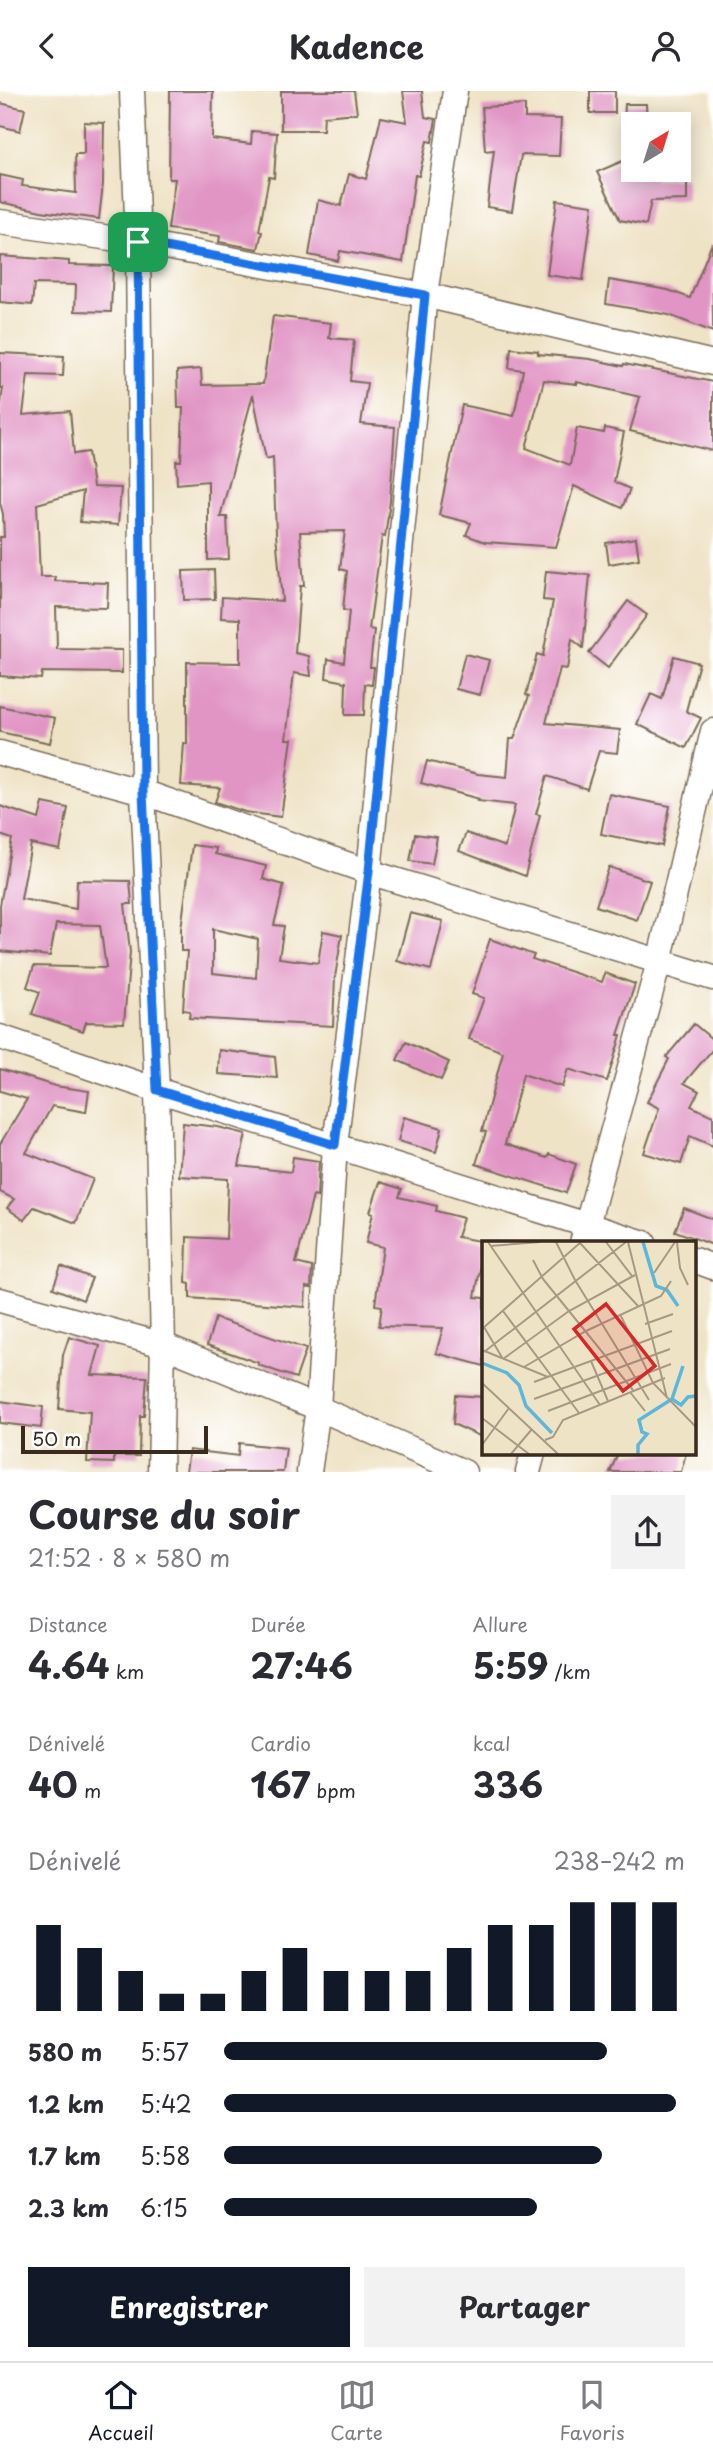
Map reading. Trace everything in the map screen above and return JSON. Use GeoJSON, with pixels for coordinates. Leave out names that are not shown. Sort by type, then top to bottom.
{"type":"FeatureCollection","features":[{"type":"Feature","properties":{"kind":"street"},"geometry":{"type":"LineString","coordinates":[[132,91],[138,242],[143,792],[157,1090],[163,1345],[160,1472]]}},
{"type":"Feature","properties":{"kind":"street"},"geometry":{"type":"LineString","coordinates":[[309,1472],[318,1408],[335,1145],[369,871],[425,295],[455,91]]}},
{"type":"Feature","properties":{"kind":"street"},"geometry":{"type":"LineString","coordinates":[[0,222],[138,242],[425,295],[713,363]]}},
{"type":"Feature","properties":{"kind":"street"},"geometry":{"type":"LineString","coordinates":[[585,1233],[659,962],[713,731]]}},
{"type":"Feature","properties":{"kind":"street"},"geometry":{"type":"LineString","coordinates":[[0,753],[143,792],[369,871],[713,978]]}},
{"type":"Feature","properties":{"kind":"street"},"geometry":{"type":"LineString","coordinates":[[0,1037],[157,1090],[335,1145],[585,1233],[631,1241]]}},
{"type":"Feature","properties":{"kind":"street"},"geometry":{"type":"LineString","coordinates":[[696,1261],[713,1267]]}},
{"type":"Feature","properties":{"kind":"street"},"geometry":{"type":"LineString","coordinates":[[0,1300],[163,1345],[318,1408],[464,1472]]}},
{"type":"Feature","properties":{"kind":"street"},"geometry":{"type":"LineString","coordinates":[[528,1472],[532,1455]]}},
{"type":"Feature","properties":{"kind":"building"},"geometry":{"type":"Polygon","coordinates":[[[170,91],[213,91],[212,139],[251,144],[252,131],[277,133],[274,178],[269,177],[258,249],[219,242],[220,236],[168,229],[175,179],[169,179],[170,91]]]}},
{"type":"Feature","properties":{"kind":"building"},"geometry":{"type":"Polygon","coordinates":[[[281,91],[354,91],[357,113],[324,116],[323,130],[281,130],[281,91]]]}},
{"type":"Feature","properties":{"kind":"building"},"geometry":{"type":"Polygon","coordinates":[[[403,91],[422,91],[425,117],[436,119],[432,142],[427,141],[419,176],[415,175],[403,262],[340,251],[338,261],[309,255],[318,200],[341,206],[349,174],[366,179],[381,117],[407,122],[403,91]]]}},
{"type":"Feature","properties":{"kind":"building"},"geometry":{"type":"Polygon","coordinates":[[[590,91],[615,91],[615,113],[590,113],[590,91]]]}},
{"type":"Feature","properties":{"kind":"building"},"geometry":{"type":"Polygon","coordinates":[[[0,103],[25,109],[20,131],[0,126],[0,103]]]}},
{"type":"Feature","properties":{"kind":"building"},"geometry":{"type":"Polygon","coordinates":[[[625,104],[646,104],[646,112],[625,112],[625,104]]]}},
{"type":"Feature","properties":{"kind":"building"},"geometry":{"type":"Polygon","coordinates":[[[525,105],[525,118],[561,119],[559,156],[521,155],[512,211],[487,207],[494,150],[485,151],[482,107],[525,105]]]}},
{"type":"Feature","properties":{"kind":"building"},"geometry":{"type":"Polygon","coordinates":[[[84,122],[104,123],[103,184],[99,219],[0,202],[0,175],[23,180],[22,186],[76,193],[75,154],[84,154],[84,122]]]}},
{"type":"Feature","properties":{"kind":"building"},"geometry":{"type":"Polygon","coordinates":[[[621,162],[621,182],[687,182],[687,200],[651,201],[646,225],[620,220],[597,172],[621,162]]]}},
{"type":"Feature","properties":{"kind":"building"},"geometry":{"type":"Polygon","coordinates":[[[557,200],[593,205],[583,280],[547,275],[557,200]]]}},
{"type":"Feature","properties":{"kind":"building"},"geometry":{"type":"Polygon","coordinates":[[[712,243],[713,332],[669,315],[606,304],[609,280],[668,290],[690,298],[712,243]]]}},
{"type":"Feature","properties":{"kind":"building"},"geometry":{"type":"Polygon","coordinates":[[[0,256],[69,261],[69,265],[113,266],[111,312],[75,311],[76,285],[34,284],[32,305],[0,302],[0,256]]]}},
{"type":"Feature","properties":{"kind":"building"},"geometry":{"type":"Polygon","coordinates":[[[273,316],[331,323],[329,338],[354,340],[350,381],[367,383],[361,424],[395,427],[390,501],[385,537],[382,536],[369,629],[374,630],[370,667],[374,667],[372,685],[365,684],[364,715],[345,715],[346,682],[326,678],[328,659],[344,662],[349,611],[343,610],[347,571],[340,569],[345,531],[300,532],[304,586],[300,586],[295,653],[309,656],[311,676],[294,673],[286,739],[292,739],[281,817],[245,812],[215,802],[220,788],[181,785],[184,743],[187,744],[187,662],[240,663],[240,619],[221,618],[222,597],[282,601],[273,457],[266,459],[253,394],[220,517],[227,517],[229,559],[208,560],[208,481],[177,484],[176,461],[181,461],[183,408],[178,408],[177,371],[201,369],[202,385],[263,384],[273,316]]]}},
{"type":"Feature","properties":{"kind":"building"},"geometry":{"type":"Polygon","coordinates":[[[511,348],[538,351],[538,354],[590,359],[623,366],[624,364],[713,382],[713,451],[630,431],[640,397],[577,382],[544,380],[526,448],[570,465],[577,428],[604,433],[605,428],[624,432],[614,482],[630,489],[622,508],[574,486],[556,547],[485,542],[466,535],[471,523],[439,515],[462,405],[514,416],[523,370],[509,368],[511,348]]]}},
{"type":"Feature","properties":{"kind":"building"},"geometry":{"type":"Polygon","coordinates":[[[0,353],[64,356],[63,376],[28,375],[23,415],[70,411],[74,454],[88,452],[93,487],[121,488],[118,525],[80,522],[83,491],[37,504],[40,577],[55,577],[55,581],[108,583],[107,608],[56,607],[57,649],[122,650],[122,673],[42,672],[41,679],[0,676],[0,537],[4,537],[0,503],[0,410],[3,388],[0,388],[0,353]]]}},
{"type":"Feature","properties":{"kind":"building"},"geometry":{"type":"Polygon","coordinates":[[[636,538],[639,559],[609,564],[606,543],[636,538]]]}},
{"type":"Feature","properties":{"kind":"building"},"geometry":{"type":"Polygon","coordinates":[[[214,570],[215,599],[184,600],[183,571],[214,570]]]}},
{"type":"Feature","properties":{"kind":"building"},"geometry":{"type":"Polygon","coordinates":[[[546,571],[590,575],[583,648],[572,639],[567,669],[560,668],[546,723],[620,730],[617,753],[599,751],[587,789],[547,776],[536,814],[540,815],[525,876],[459,851],[466,833],[505,847],[515,805],[478,801],[479,799],[421,783],[427,761],[478,774],[507,777],[510,739],[514,739],[529,696],[526,695],[537,654],[543,656],[553,601],[543,600],[546,571]]]}},
{"type":"Feature","properties":{"kind":"building"},"geometry":{"type":"Polygon","coordinates":[[[628,601],[647,615],[608,668],[589,653],[628,601]]]}},
{"type":"Feature","properties":{"kind":"building"},"geometry":{"type":"Polygon","coordinates":[[[465,654],[489,660],[480,695],[456,689],[465,654]]]}},
{"type":"Feature","properties":{"kind":"building"},"geometry":{"type":"Polygon","coordinates":[[[674,656],[699,663],[686,711],[701,718],[686,748],[637,724],[651,694],[662,699],[674,656]]]}},
{"type":"Feature","properties":{"kind":"building"},"geometry":{"type":"Polygon","coordinates":[[[0,706],[55,718],[50,743],[0,732],[0,706]]]}},
{"type":"Feature","properties":{"kind":"building"},"geometry":{"type":"Polygon","coordinates":[[[609,794],[670,806],[662,846],[601,834],[609,794]]]}},
{"type":"Feature","properties":{"kind":"building"},"geometry":{"type":"Polygon","coordinates":[[[43,803],[68,808],[60,850],[31,844],[21,899],[76,909],[77,880],[130,881],[132,904],[125,904],[130,952],[124,1023],[86,1022],[83,1031],[32,1014],[40,992],[27,987],[34,966],[106,968],[100,925],[56,924],[50,956],[0,951],[0,905],[12,839],[0,835],[0,806],[39,819],[43,803]]]}},
{"type":"Feature","properties":{"kind":"building"},"geometry":{"type":"Polygon","coordinates":[[[415,834],[437,837],[432,864],[410,861],[415,834]]]}},
{"type":"Feature","properties":{"kind":"building"},"geometry":{"type":"Polygon","coordinates":[[[192,845],[216,848],[215,854],[266,866],[263,879],[284,885],[274,925],[284,926],[279,958],[318,963],[323,931],[342,935],[335,977],[333,1026],[189,1018],[190,1011],[183,1010],[187,951],[181,951],[181,929],[192,845]],[[213,929],[213,973],[256,978],[258,939],[213,929]]]}},
{"type":"Feature","properties":{"kind":"building"},"geometry":{"type":"Polygon","coordinates":[[[609,867],[650,881],[637,920],[596,906],[609,867]]]}},
{"type":"Feature","properties":{"kind":"building"},"geometry":{"type":"Polygon","coordinates":[[[410,913],[443,921],[431,970],[397,961],[410,913]]]}},
{"type":"Feature","properties":{"kind":"building"},"geometry":{"type":"Polygon","coordinates":[[[490,939],[534,955],[532,959],[602,982],[605,973],[635,984],[618,1035],[621,1035],[607,1081],[568,1069],[562,1087],[523,1074],[505,1144],[547,1158],[549,1154],[576,1164],[566,1193],[476,1164],[486,1132],[482,1131],[503,1052],[469,1039],[484,998],[472,994],[490,939]]]}},
{"type":"Feature","properties":{"kind":"building"},"geometry":{"type":"Polygon","coordinates":[[[694,1024],[713,1040],[713,1049],[684,1083],[699,1091],[691,1106],[713,1116],[713,1146],[690,1136],[681,1164],[644,1153],[659,1108],[647,1102],[669,1059],[666,1057],[694,1024]]]}},
{"type":"Feature","properties":{"kind":"building"},"geometry":{"type":"Polygon","coordinates":[[[406,1042],[449,1062],[441,1080],[397,1060],[406,1042]]]}},
{"type":"Feature","properties":{"kind":"building"},"geometry":{"type":"Polygon","coordinates":[[[219,1050],[275,1057],[277,1078],[218,1074],[219,1050]]]}},
{"type":"Feature","properties":{"kind":"building"},"geometry":{"type":"Polygon","coordinates":[[[0,1069],[55,1086],[89,1091],[86,1112],[52,1106],[26,1153],[93,1179],[76,1223],[34,1207],[24,1220],[7,1208],[14,1199],[0,1192],[0,1144],[27,1099],[0,1091],[0,1069]]]}},
{"type":"Feature","properties":{"kind":"building"},"geometry":{"type":"Polygon","coordinates":[[[404,1117],[442,1128],[436,1152],[398,1141],[404,1117]]]}},
{"type":"Feature","properties":{"kind":"building"},"geometry":{"type":"Polygon","coordinates":[[[183,1123],[246,1134],[239,1166],[291,1172],[293,1157],[319,1161],[317,1197],[313,1196],[296,1263],[312,1267],[311,1288],[306,1287],[305,1307],[190,1298],[190,1284],[186,1283],[187,1237],[226,1239],[228,1179],[179,1176],[183,1123]]]}},
{"type":"Feature","properties":{"kind":"building"},"geometry":{"type":"Polygon","coordinates":[[[380,1182],[402,1189],[399,1197],[437,1206],[436,1211],[463,1218],[457,1237],[482,1241],[482,1258],[475,1297],[482,1298],[482,1365],[436,1353],[443,1328],[379,1326],[382,1306],[375,1305],[383,1247],[366,1243],[373,1213],[370,1212],[380,1182]]]}},
{"type":"Feature","properties":{"kind":"building"},"geometry":{"type":"Polygon","coordinates":[[[684,1208],[713,1219],[713,1245],[675,1231],[684,1208]]]}},
{"type":"Feature","properties":{"kind":"building"},"geometry":{"type":"Polygon","coordinates":[[[61,1266],[92,1278],[83,1300],[53,1288],[61,1266]]]}},
{"type":"Feature","properties":{"kind":"building"},"geometry":{"type":"Polygon","coordinates":[[[215,1318],[306,1349],[296,1378],[207,1345],[215,1318]]]}},
{"type":"Feature","properties":{"kind":"building"},"geometry":{"type":"Polygon","coordinates":[[[69,1337],[100,1346],[92,1375],[147,1377],[144,1416],[140,1416],[139,1456],[114,1456],[114,1463],[87,1462],[90,1412],[59,1409],[63,1355],[69,1337]]]}},
{"type":"Feature","properties":{"kind":"building"},"geometry":{"type":"Polygon","coordinates":[[[455,1395],[482,1397],[482,1437],[453,1424],[455,1395]]]}},
{"type":"Feature","properties":{"kind":"building"},"geometry":{"type":"Polygon","coordinates":[[[0,1401],[43,1407],[41,1428],[0,1423],[0,1401]]]}},
{"type":"Feature","properties":{"kind":"building"},"geometry":{"type":"Polygon","coordinates":[[[239,1443],[286,1448],[283,1472],[186,1472],[189,1450],[238,1456],[239,1443]]]}},
{"type":"Feature","properties":{"kind":"building"},"geometry":{"type":"Polygon","coordinates":[[[617,1455],[685,1455],[681,1472],[610,1472],[617,1455]]]}},
{"type":"Feature","properties":{"kind":"route"},"geometry":{"type":"LineString","coordinates":[[138,242],[425,295],[369,871],[335,1145],[157,1090],[143,792],[138,242]]}}]}
